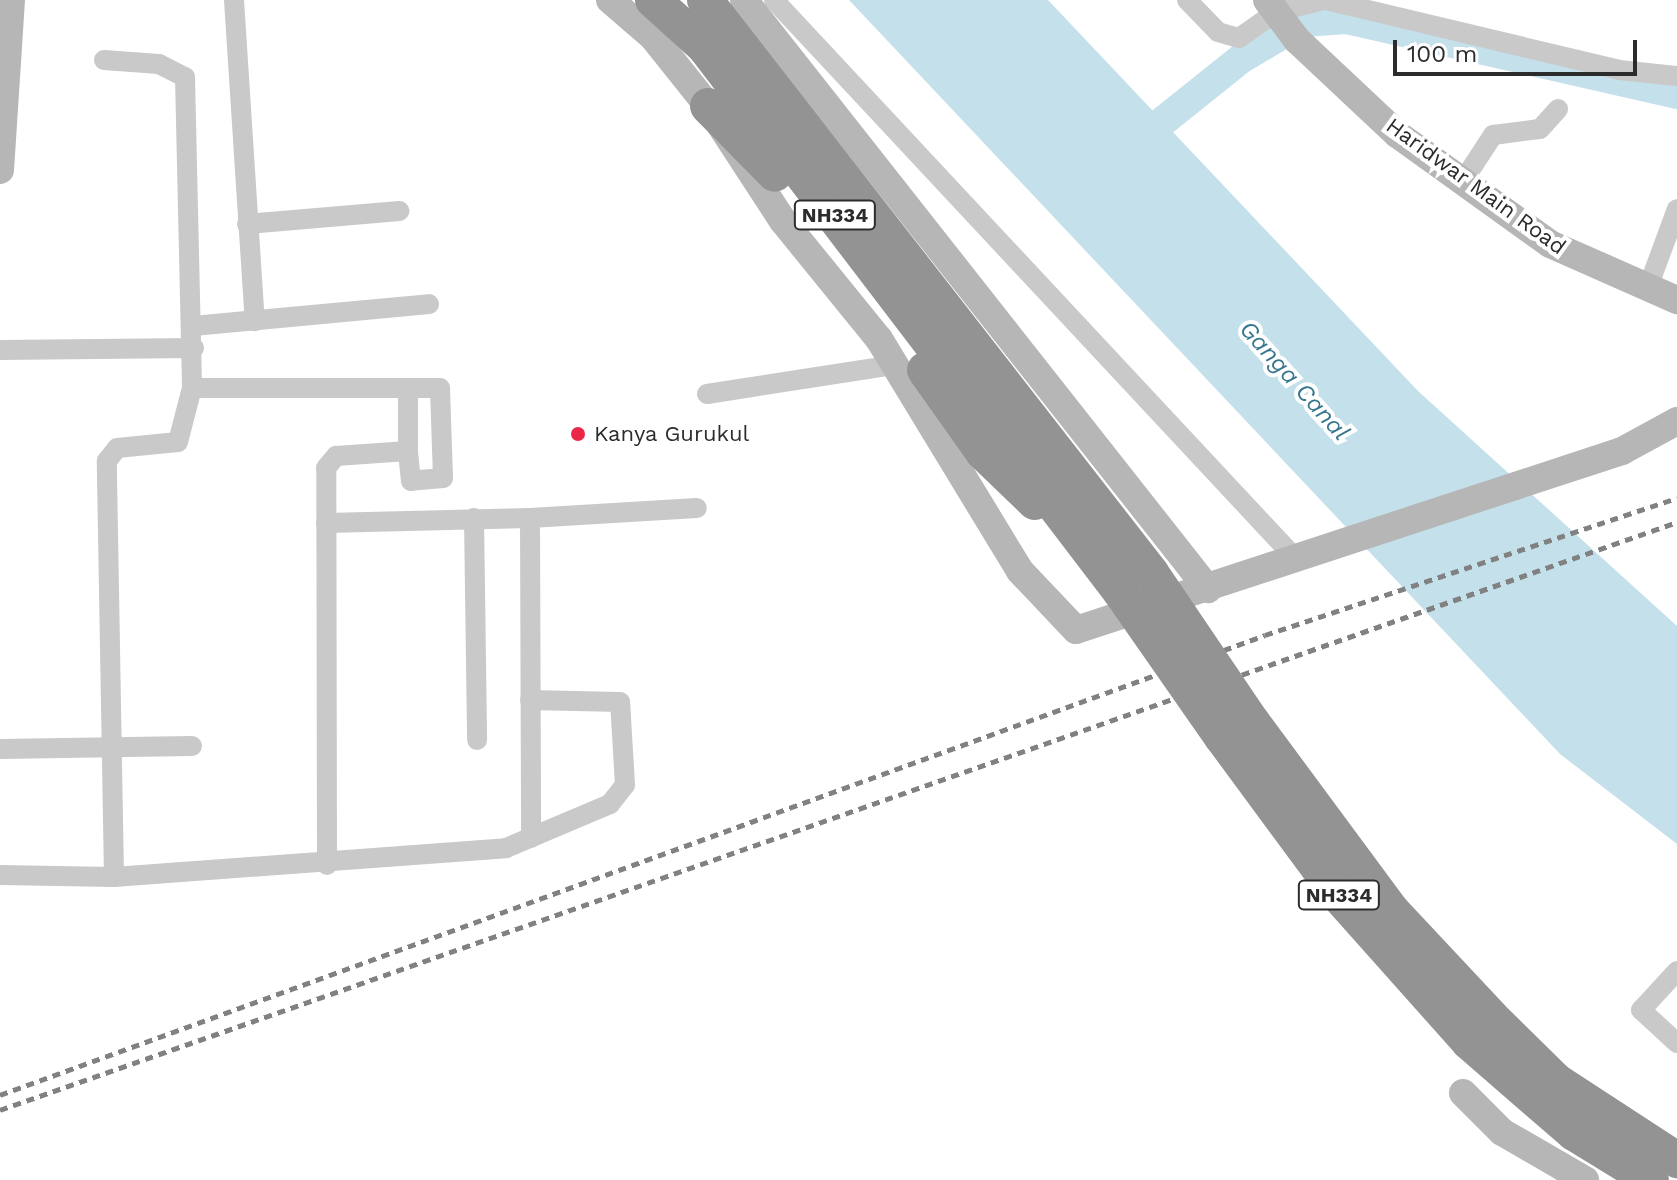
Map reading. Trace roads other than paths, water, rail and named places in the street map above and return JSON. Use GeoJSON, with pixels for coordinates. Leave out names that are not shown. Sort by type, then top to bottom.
{"type":"FeatureCollection","features":[{"type":"Feature","properties":{"kind":"highway","name":"NH334"},"geometry":{"type":"LineString","coordinates":[[653,0],[705,47],[1024,430],[1151,573],[1237,729],[1340,897],[1542,1088],[1651,1180]]}},
{"type":"Feature","properties":{"kind":"highway","name":"NH334"},"geometry":{"type":"LineString","coordinates":[[705,0],[1024,430],[1083,540],[1120,591],[1237,729]]}},
{"type":"Feature","properties":{"kind":"highway"},"geometry":{"type":"LineString","coordinates":[[708,106],[751,144],[844,260],[983,452],[1083,540]]}},
{"type":"Feature","properties":{"kind":"highway","name":"NH334"},"geometry":{"type":"LineString","coordinates":[[1542,1088],[1677,1160]]}},
{"type":"Feature","properties":{"kind":"street"},"geometry":{"type":"LineString","coordinates":[[0,170],[11,0]]}},
{"type":"Feature","properties":{"kind":"street"},"geometry":{"type":"LineString","coordinates":[[234,0],[255,321]]}},
{"type":"Feature","properties":{"kind":"street"},"geometry":{"type":"LineString","coordinates":[[610,0],[653,37],[708,106],[783,221],[895,365],[1020,571],[1064,625],[1092,627],[1208,589],[1622,451],[1677,421]]}},
{"type":"Feature","properties":{"kind":"street"},"geometry":{"type":"LineString","coordinates":[[744,0],[1208,589]]}},
{"type":"Feature","properties":{"kind":"street"},"geometry":{"type":"LineString","coordinates":[[774,0],[1303,555]]}},
{"type":"Feature","properties":{"kind":"street"},"geometry":{"type":"LineString","coordinates":[[1187,0],[1227,36],[1251,34],[1280,18],[1325,0],[1619,70],[1677,76]]}},
{"type":"Feature","properties":{"kind":"street","name":"Haridwar Main Road"},"geometry":{"type":"LineString","coordinates":[[1280,18],[1397,134],[1550,244],[1647,290],[1677,300]]}},
{"type":"Feature","properties":{"kind":"street"},"geometry":{"type":"LineString","coordinates":[[104,60],[159,64],[185,77],[194,348],[192,388],[178,442],[117,448],[107,461],[114,877]]}},
{"type":"Feature","properties":{"kind":"street"},"geometry":{"type":"LineString","coordinates":[[1463,181],[1493,135],[1540,129],[1558,109]]}},
{"type":"Feature","properties":{"kind":"street"},"geometry":{"type":"LineString","coordinates":[[1647,290],[1677,209]]}},
{"type":"Feature","properties":{"kind":"street"},"geometry":{"type":"LineString","coordinates":[[247,224],[399,211]]}},
{"type":"Feature","properties":{"kind":"street"},"geometry":{"type":"LineString","coordinates":[[193,326],[429,304]]}},
{"type":"Feature","properties":{"kind":"street"},"geometry":{"type":"LineString","coordinates":[[0,350],[194,348]]}},
{"type":"Feature","properties":{"kind":"street"},"geometry":{"type":"LineString","coordinates":[[707,394],[895,365]]}},
{"type":"Feature","properties":{"kind":"street"},"geometry":{"type":"LineString","coordinates":[[192,388],[408,388],[443,393],[441,480],[411,481],[408,388]]}},
{"type":"Feature","properties":{"kind":"street"},"geometry":{"type":"LineString","coordinates":[[327,865],[328,462],[408,451]]}},
{"type":"Feature","properties":{"kind":"street"},"geometry":{"type":"LineString","coordinates":[[326,523],[530,518],[697,508]]}},
{"type":"Feature","properties":{"kind":"street"},"geometry":{"type":"LineString","coordinates":[[474,518],[477,740]]}},
{"type":"Feature","properties":{"kind":"street"},"geometry":{"type":"LineString","coordinates":[[530,518],[531,838]]}},
{"type":"Feature","properties":{"kind":"street"},"geometry":{"type":"LineString","coordinates":[[0,875],[114,877],[327,865],[506,848],[622,793],[625,740],[616,699],[530,700]]}},
{"type":"Feature","properties":{"kind":"street"},"geometry":{"type":"LineString","coordinates":[[0,749],[110,752],[192,746]]}},
{"type":"Feature","properties":{"kind":"street"},"geometry":{"type":"LineString","coordinates":[[1677,971],[1641,1010],[1677,1043]]}},
{"type":"Feature","properties":{"kind":"street"},"geometry":{"type":"LineString","coordinates":[[1463,1093],[1502,1132],[1585,1180]]}},
{"type":"Feature","properties":{"kind":"water","name":"Ganga Canal"},"geometry":{"type":"Polygon","coordinates":[[[849,0],[1048,0],[1418,391],[1677,626],[1677,844],[1560,754],[849,0]]]}},
{"type":"Feature","properties":{"kind":"waterway"},"geometry":{"type":"LineString","coordinates":[[1132,146],[1242,58],[1303,22],[1347,19],[1677,94]]}},
{"type":"Feature","properties":{"kind":"railway"},"geometry":{"type":"LineString","coordinates":[[0,1095],[1265,635],[1677,498]]}},
{"type":"Feature","properties":{"kind":"railway"},"geometry":{"type":"LineString","coordinates":[[0,1110],[1677,522]]}},
{"type":"Feature","properties":{"kind":"place","name":"Kanya Gurukul"},"geometry":{"type":"Point","coordinates":[578,434]}}]}
